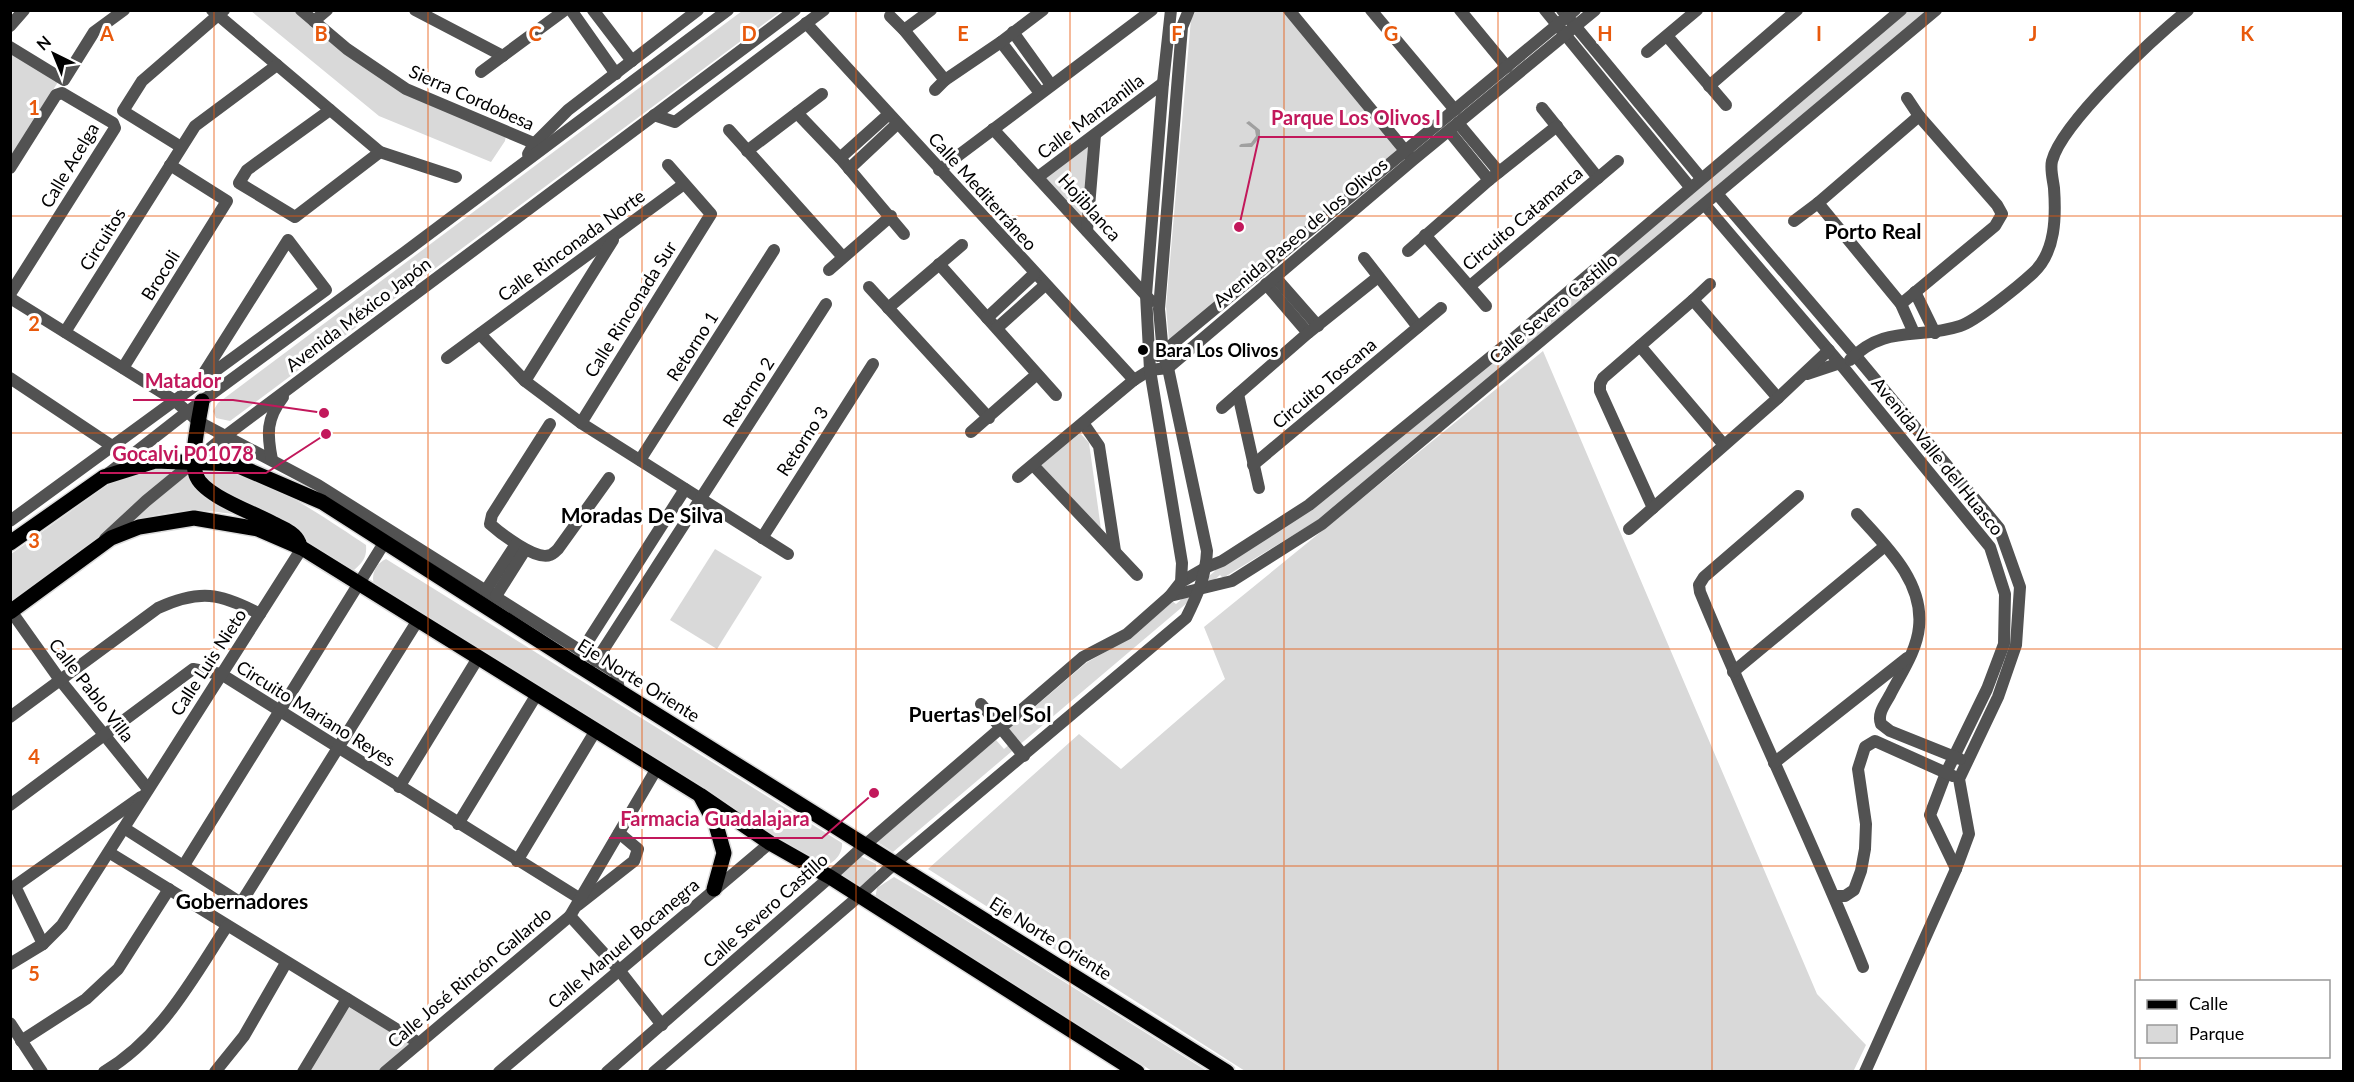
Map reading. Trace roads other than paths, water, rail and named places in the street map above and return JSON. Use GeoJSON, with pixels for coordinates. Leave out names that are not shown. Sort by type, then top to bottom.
{"type":"FeatureCollection","features":[{"type":"Feature","properties":{"kind":"main road"},"geometry":{"type":"LineString","coordinates":[[202,401],[193,417],[196,476],[208,491],[297,536],[302,549]]}},
{"type":"Feature","properties":{"kind":"main road","name":"Eje Norte Oriente"},"geometry":{"type":"LineString","coordinates":[[10,543],[104,477],[155,460],[234,464],[322,502],[388,537],[424,567],[1227,1071]]}},
{"type":"Feature","properties":{"kind":"main road"},"geometry":{"type":"LineString","coordinates":[[296,491],[318,485]]}},
{"type":"Feature","properties":{"kind":"main road"},"geometry":{"type":"LineString","coordinates":[[11,612],[111,538],[139,527],[194,518],[258,529],[302,549],[596,730],[700,795],[770,843],[830,878],[1137,1071]]}},
{"type":"Feature","properties":{"kind":"main road"},"geometry":{"type":"LineString","coordinates":[[424,567],[444,565]]}},
{"type":"Feature","properties":{"kind":"main road"},"geometry":{"type":"LineString","coordinates":[[700,795],[716,825],[724,853],[714,889]]}},
{"type":"Feature","properties":{"kind":"street"},"geometry":{"type":"LineString","coordinates":[[10,26],[24,10]]}},
{"type":"Feature","properties":{"kind":"street"},"geometry":{"type":"LineString","coordinates":[[10,47],[64,80],[94,32],[124,10]]}},
{"type":"Feature","properties":{"kind":"street","name":"Sierra Cordobesa"},"geometry":{"type":"LineString","coordinates":[[302,10],[347,49],[405,89],[538,146]]}},
{"type":"Feature","properties":{"kind":"street"},"geometry":{"type":"LineString","coordinates":[[314,21],[327,10]]}},
{"type":"Feature","properties":{"kind":"street"},"geometry":{"type":"LineString","coordinates":[[415,10],[503,56]]}},
{"type":"Feature","properties":{"kind":"street"},"geometry":{"type":"LineString","coordinates":[[432,20],[444,10]]}},
{"type":"Feature","properties":{"kind":"street"},"geometry":{"type":"LineString","coordinates":[[481,72],[565,10]]}},
{"type":"Feature","properties":{"kind":"street"},"geometry":{"type":"LineString","coordinates":[[571,10],[616,74]]}},
{"type":"Feature","properties":{"kind":"street"},"geometry":{"type":"LineString","coordinates":[[594,10],[632,62]]}},
{"type":"Feature","properties":{"kind":"street","name":"Avenida México Japón"},"geometry":{"type":"LineString","coordinates":[[202,401],[523,163],[568,110],[698,10]]}},
{"type":"Feature","properties":{"kind":"street","name":"Avenida México Japón"},"geometry":{"type":"LineString","coordinates":[[538,146],[728,10]]}},
{"type":"Feature","properties":{"kind":"street","name":"Avenida México Japón"},"geometry":{"type":"LineString","coordinates":[[91,552],[146,501],[224,437],[795,10]]}},
{"type":"Feature","properties":{"kind":"street"},"geometry":{"type":"LineString","coordinates":[[654,115],[675,122],[824,10]]}},
{"type":"Feature","properties":{"kind":"street"},"geometry":{"type":"LineString","coordinates":[[904,30],[931,10]]}},
{"type":"Feature","properties":{"kind":"street"},"geometry":{"type":"LineString","coordinates":[[934,90],[1043,10]]}},
{"type":"Feature","properties":{"kind":"street"},"geometry":{"type":"LineString","coordinates":[[939,170],[1152,10]]}},
{"type":"Feature","properties":{"kind":"street"},"geometry":{"type":"LineString","coordinates":[[1171,10],[1146,295],[1150,365],[1182,563],[1180,582]]}},
{"type":"Feature","properties":{"kind":"street"},"geometry":{"type":"LineString","coordinates":[[654,1071],[895,863],[1186,618],[1200,591],[1207,567],[1207,551],[1168,368],[1163,354],[1159,309],[1182,27],[1189,10]]}},
{"type":"Feature","properties":{"kind":"street"},"geometry":{"type":"LineString","coordinates":[[1289,10],[1409,155]]}},
{"type":"Feature","properties":{"kind":"street"},"geometry":{"type":"LineString","coordinates":[[1371,10],[1455,110]]}},
{"type":"Feature","properties":{"kind":"street"},"geometry":{"type":"LineString","coordinates":[[1460,10],[1507,67]]}},
{"type":"Feature","properties":{"kind":"street"},"geometry":{"type":"LineString","coordinates":[[1545,10],[1567,21],[1701,178]]}},
{"type":"Feature","properties":{"kind":"street","name":"Avenida Paseo de los Olivos"},"geometry":{"type":"LineString","coordinates":[[1168,368],[1271,280],[1409,155],[1455,110],[1567,21],[1595,10]]}},
{"type":"Feature","properties":{"kind":"street"},"geometry":{"type":"LineString","coordinates":[[1647,52],[1697,10]]}},
{"type":"Feature","properties":{"kind":"street"},"geometry":{"type":"LineString","coordinates":[[1709,86],[1797,10]]}},
{"type":"Feature","properties":{"kind":"street","name":"Calle Severo Castillo"},"geometry":{"type":"LineString","coordinates":[[607,1071],[1083,657],[1127,634],[1170,596],[1180,582],[1222,561],[1309,505],[1508,343],[1901,10]]}},
{"type":"Feature","properties":{"kind":"street","name":"Calle Severo Castillo"},"geometry":{"type":"LineString","coordinates":[[1170,596],[1200,591],[1232,581],[1322,524],[1718,195],[1936,10]]}},
{"type":"Feature","properties":{"kind":"street"},"geometry":{"type":"LineString","coordinates":[[1803,375],[1841,365],[1881,338],[1914,333],[1935,333],[1963,325],[2026,278],[2044,261],[2055,225],[2052,162],[2059,144],[2092,103],[2163,31],[2188,10]]}},
{"type":"Feature","properties":{"kind":"street"},"geometry":{"type":"LineString","coordinates":[[181,147],[123,111],[142,81],[218,12],[380,152],[456,177]]}},
{"type":"Feature","properties":{"kind":"street"},"geometry":{"type":"LineString","coordinates":[[890,16],[945,80]]}},
{"type":"Feature","properties":{"kind":"street"},"geometry":{"type":"LineString","coordinates":[[1567,21],[1690,187]]}},
{"type":"Feature","properties":{"kind":"street","name":"Avenida Paseo de los Olivos"},"geometry":{"type":"LineString","coordinates":[[1018,477],[1117,394],[1132,378],[1409,155],[1453,127],[1567,21]]}},
{"type":"Feature","properties":{"kind":"street","name":"Calle Mediterráneo"},"geometry":{"type":"LineString","coordinates":[[807,23],[939,170],[1132,378]]}},
{"type":"Feature","properties":{"kind":"street"},"geometry":{"type":"LineString","coordinates":[[1013,32],[1051,85]]}},
{"type":"Feature","properties":{"kind":"street"},"geometry":{"type":"LineString","coordinates":[[1667,36],[1726,105]]}},
{"type":"Feature","properties":{"kind":"street"},"geometry":{"type":"LineString","coordinates":[[1001,42],[1040,93]]}},
{"type":"Feature","properties":{"kind":"street","name":"Circuitos"},"geometry":{"type":"LineString","coordinates":[[66,333],[195,126],[277,65]]}},
{"type":"Feature","properties":{"kind":"street","name":"Calle Manzanilla"},"geometry":{"type":"LineString","coordinates":[[1038,177],[1163,83]]}},
{"type":"Feature","properties":{"kind":"street","name":"Calle Acelga"},"geometry":{"type":"LineString","coordinates":[[10,168],[56,95],[62,93],[113,123],[115,128],[10,296]]}},
{"type":"Feature","properties":{"kind":"street"},"geometry":{"type":"LineString","coordinates":[[747,151],[822,94]]}},
{"type":"Feature","properties":{"kind":"street"},"geometry":{"type":"LineString","coordinates":[[1901,304],[1995,226],[2002,214],[1997,205],[1919,116],[1907,98]]}},
{"type":"Feature","properties":{"kind":"street","name":"Circuito Catamarca"},"geometry":{"type":"LineString","coordinates":[[1542,108],[1599,178]]}},
{"type":"Feature","properties":{"kind":"street"},"geometry":{"type":"LineString","coordinates":[[330,110],[247,170],[239,183],[295,217],[380,152]]}},
{"type":"Feature","properties":{"kind":"street"},"geometry":{"type":"LineString","coordinates":[[797,113],[840,158],[904,234]]}},
{"type":"Feature","properties":{"kind":"street"},"geometry":{"type":"LineString","coordinates":[[1794,221],[1919,116]]}},
{"type":"Feature","properties":{"kind":"street"},"geometry":{"type":"LineString","coordinates":[[840,158],[893,119]]}},
{"type":"Feature","properties":{"kind":"street"},"geometry":{"type":"LineString","coordinates":[[849,169],[893,119]]}},
{"type":"Feature","properties":{"kind":"street"},"geometry":{"type":"LineString","coordinates":[[1408,251],[1494,176],[1557,126]]}},
{"type":"Feature","properties":{"kind":"street"},"geometry":{"type":"LineString","coordinates":[[1453,127],[1494,176]]}},
{"type":"Feature","properties":{"kind":"street","name":"Hojiblanca"},"geometry":{"type":"LineString","coordinates":[[993,129],[1159,309]]}},
{"type":"Feature","properties":{"kind":"street"},"geometry":{"type":"LineString","coordinates":[[729,130],[842,256]]}},
{"type":"Feature","properties":{"kind":"street"},"geometry":{"type":"LineString","coordinates":[[1087,231],[1095,135]]}},
{"type":"Feature","properties":{"kind":"street","name":"Circuito Catamarca"},"geometry":{"type":"LineString","coordinates":[[1470,286],[1618,161]]}},
{"type":"Feature","properties":{"kind":"street","name":"Brocoli"},"geometry":{"type":"LineString","coordinates":[[123,368],[228,201],[170,165]]}},
{"type":"Feature","properties":{"kind":"street"},"geometry":{"type":"LineString","coordinates":[[668,165],[684,184]]}},
{"type":"Feature","properties":{"kind":"street","name":"Calle Rinconada Sur"},"geometry":{"type":"LineString","coordinates":[[581,423],[711,214],[684,184]]}},
{"type":"Feature","properties":{"kind":"street","name":"Calle Rinconada Norte"},"geometry":{"type":"LineString","coordinates":[[447,358],[684,184]]}},
{"type":"Feature","properties":{"kind":"street"},"geometry":{"type":"LineString","coordinates":[[1718,195],[1856,355]]}},
{"type":"Feature","properties":{"kind":"street"},"geometry":{"type":"LineString","coordinates":[[1818,203],[1901,304],[1914,333]]}},
{"type":"Feature","properties":{"kind":"street","name":"Avenida Valle del Huasco"},"geometry":{"type":"LineString","coordinates":[[1705,205],[1829,350],[1990,547],[2005,594],[2004,644],[1987,689],[1946,773],[1930,815],[1956,869]]}},
{"type":"Feature","properties":{"kind":"street"},"geometry":{"type":"LineString","coordinates":[[829,270],[842,256],[891,216]]}},
{"type":"Feature","properties":{"kind":"street"},"geometry":{"type":"LineString","coordinates":[[525,381],[617,233]]}},
{"type":"Feature","properties":{"kind":"street","name":"Circuito Catamarca"},"geometry":{"type":"LineString","coordinates":[[1425,235],[1486,306]]}},
{"type":"Feature","properties":{"kind":"street"},"geometry":{"type":"LineString","coordinates":[[10,521],[326,290],[288,240],[197,384]]}},
{"type":"Feature","properties":{"kind":"street"},"geometry":{"type":"LineString","coordinates":[[888,308],[962,245]]}},
{"type":"Feature","properties":{"kind":"street","name":"Retorno 1"},"geometry":{"type":"LineString","coordinates":[[640,460],[774,250]]}},
{"type":"Feature","properties":{"kind":"street"},"geometry":{"type":"LineString","coordinates":[[1364,258],[1418,327]]}},
{"type":"Feature","properties":{"kind":"street"},"geometry":{"type":"LineString","coordinates":[[939,264],[1056,395]]}},
{"type":"Feature","properties":{"kind":"street"},"geometry":{"type":"LineString","coordinates":[[987,318],[1034,273]]}},
{"type":"Feature","properties":{"kind":"street"},"geometry":{"type":"LineString","coordinates":[[1222,408],[1313,329],[1378,277]]}},
{"type":"Feature","properties":{"kind":"street"},"geometry":{"type":"LineString","coordinates":[[1271,280],[1313,329]]}},
{"type":"Feature","properties":{"kind":"street"},"geometry":{"type":"LineString","coordinates":[[1653,508],[1600,391],[1600,384],[1603,378],[1710,284]]}},
{"type":"Feature","properties":{"kind":"street"},"geometry":{"type":"LineString","coordinates":[[997,328],[1045,285]]}},
{"type":"Feature","properties":{"kind":"street"},"geometry":{"type":"LineString","coordinates":[[869,287],[989,418]]}},
{"type":"Feature","properties":{"kind":"street"},"geometry":{"type":"LineString","coordinates":[[1915,292],[1935,333]]}},
{"type":"Feature","properties":{"kind":"street"},"geometry":{"type":"LineString","coordinates":[[10,296],[174,400],[193,417],[224,437],[318,485],[388,537],[444,565],[491,593],[616,673],[619,690]]}},
{"type":"Feature","properties":{"kind":"street"},"geometry":{"type":"LineString","coordinates":[[1693,300],[1778,398]]}},
{"type":"Feature","properties":{"kind":"street","name":"Retorno 2"},"geometry":{"type":"LineString","coordinates":[[597,661],[826,304]]}},
{"type":"Feature","properties":{"kind":"street","name":"Circuito Toscana"},"geometry":{"type":"LineString","coordinates":[[1253,465],[1441,308]]}},
{"type":"Feature","properties":{"kind":"street"},"geometry":{"type":"LineString","coordinates":[[480,334],[525,381],[581,423],[788,554]]}},
{"type":"Feature","properties":{"kind":"street"},"geometry":{"type":"LineString","coordinates":[[1640,346],[1724,446]]}},
{"type":"Feature","properties":{"kind":"street"},"geometry":{"type":"LineString","coordinates":[[1629,529],[1829,350]]}},
{"type":"Feature","properties":{"kind":"street","name":"Avenida Valle del Huasco"},"geometry":{"type":"LineString","coordinates":[[1856,355],[1999,528],[2020,587],[2016,645],[1998,697],[1959,779]]}},
{"type":"Feature","properties":{"kind":"street","name":"Retorno 3"},"geometry":{"type":"LineString","coordinates":[[762,538],[873,364]]}},
{"type":"Feature","properties":{"kind":"street"},"geometry":{"type":"LineString","coordinates":[[1150,365],[1168,368]]}},
{"type":"Feature","properties":{"kind":"street"},"geometry":{"type":"LineString","coordinates":[[971,432],[1036,375]]}},
{"type":"Feature","properties":{"kind":"street"},"geometry":{"type":"LineString","coordinates":[[10,378],[112,446]]}},
{"type":"Feature","properties":{"kind":"street"},"geometry":{"type":"LineString","coordinates":[[272,460],[268,437],[269,422],[277,405],[291,386]]}},
{"type":"Feature","properties":{"kind":"street","name":"Circuito Toscana"},"geometry":{"type":"LineString","coordinates":[[1238,394],[1259,488]]}},
{"type":"Feature","properties":{"kind":"street"},"geometry":{"type":"LineString","coordinates":[[104,477],[193,417]]}},
{"type":"Feature","properties":{"kind":"street"},"geometry":{"type":"LineString","coordinates":[[1083,423],[1099,446],[1114,551]]}},
{"type":"Feature","properties":{"kind":"street"},"geometry":{"type":"LineString","coordinates":[[550,424],[492,515],[490,524],[521,547],[545,556],[551,555],[558,549],[609,478]]}},
{"type":"Feature","properties":{"kind":"street"},"geometry":{"type":"LineString","coordinates":[[1033,465],[1137,575]]}},
{"type":"Feature","properties":{"kind":"street"},"geometry":{"type":"LineString","coordinates":[[581,652],[685,489]]}},
{"type":"Feature","properties":{"kind":"street"},"geometry":{"type":"LineString","coordinates":[[1798,496],[1704,577],[1699,585],[1733,672],[1834,896],[1863,967]]}},
{"type":"Feature","properties":{"kind":"street"},"geometry":{"type":"LineString","coordinates":[[1857,514],[1907,575],[1918,600],[1919,628],[1910,655],[1880,713]]}},
{"type":"Feature","properties":{"kind":"street"},"geometry":{"type":"LineString","coordinates":[[184,865],[278,710],[388,537]]}},
{"type":"Feature","properties":{"kind":"street"},"geometry":{"type":"LineString","coordinates":[[1733,672],[1885,546]]}},
{"type":"Feature","properties":{"kind":"street"},"geometry":{"type":"LineString","coordinates":[[491,593],[521,547]]}},
{"type":"Feature","properties":{"kind":"street","name":"Calle Luis Nieto"},"geometry":{"type":"LineString","coordinates":[[10,964],[43,944],[62,925],[302,549]]}},
{"type":"Feature","properties":{"kind":"street"},"geometry":{"type":"LineString","coordinates":[[623,585],[638,594]]}},
{"type":"Feature","properties":{"kind":"street"},"geometry":{"type":"LineString","coordinates":[[10,717],[158,608],[181,598],[210,596],[233,600],[260,614]]}},
{"type":"Feature","properties":{"kind":"street","name":"Calle Pablo Villa"},"geometry":{"type":"LineString","coordinates":[[11,612],[60,680],[146,791]]}},
{"type":"Feature","properties":{"kind":"street"},"geometry":{"type":"LineString","coordinates":[[124,828],[241,903],[339,749],[417,620]]}},
{"type":"Feature","properties":{"kind":"street"},"geometry":{"type":"LineString","coordinates":[[1774,763],[1910,655]]}},
{"type":"Feature","properties":{"kind":"street"},"geometry":{"type":"LineString","coordinates":[[399,787],[478,658]]}},
{"type":"Feature","properties":{"kind":"street","name":"Circuito Mariano Reyes"},"geometry":{"type":"LineString","coordinates":[[10,805],[193,669],[221,674],[517,861],[575,908],[662,1025]]}},
{"type":"Feature","properties":{"kind":"street"},"geometry":{"type":"LineString","coordinates":[[1854,698],[1869,692],[1875,693],[1881,700],[1879,719],[1881,724],[1890,731],[1967,762]]}},
{"type":"Feature","properties":{"kind":"street"},"geometry":{"type":"LineString","coordinates":[[458,824],[537,694]]}},
{"type":"Feature","properties":{"kind":"street"},"geometry":{"type":"LineString","coordinates":[[981,704],[1024,756]]}},
{"type":"Feature","properties":{"kind":"street"},"geometry":{"type":"LineString","coordinates":[[517,861],[596,730]]}},
{"type":"Feature","properties":{"kind":"street"},"geometry":{"type":"LineString","coordinates":[[1834,896],[1845,896],[1854,890],[1859,880],[1865,849],[1866,824],[1858,769],[1865,747],[1875,741],[1959,779],[1969,834],[1956,869],[1864,1071]]}},
{"type":"Feature","properties":{"kind":"street","name":"Calle José Rincón Gallardo"},"geometry":{"type":"LineString","coordinates":[[575,908],[657,768]]}},
{"type":"Feature","properties":{"kind":"street","name":"Calle Luis Nieto"},"geometry":{"type":"LineString","coordinates":[[43,944],[13,884],[146,791]]}},
{"type":"Feature","properties":{"kind":"street","name":"Calle José Rincón Gallardo"},"geometry":{"type":"LineString","coordinates":[[385,1071],[575,908],[634,861],[638,849],[619,833]]}},
{"type":"Feature","properties":{"kind":"street","name":"Calle Manuel Bocanegra"},"geometry":{"type":"LineString","coordinates":[[499,1071],[770,843]]}},
{"type":"Feature","properties":{"kind":"street"},"geometry":{"type":"LineString","coordinates":[[110,853],[418,1043]]}},
{"type":"Feature","properties":{"kind":"street"},"geometry":{"type":"LineString","coordinates":[[21,1041],[86,999],[118,969],[169,889]]}},
{"type":"Feature","properties":{"kind":"street"},"geometry":{"type":"LineString","coordinates":[[104,1071],[126,1058],[167,1018],[227,926]]}},
{"type":"Feature","properties":{"kind":"street"},"geometry":{"type":"LineString","coordinates":[[215,1071],[244,1036],[286,963]]}},
{"type":"Feature","properties":{"kind":"street"},"geometry":{"type":"LineString","coordinates":[[303,1071],[347,999]]}},
{"type":"Feature","properties":{"kind":"street"},"geometry":{"type":"LineString","coordinates":[[10,1023],[42,1071]]}},
{"type":"Feature","properties":{"kind":"place","name":"Parque Los Olivos I"},"geometry":{"type":"Point","coordinates":[1239,227]}},
{"type":"Feature","properties":{"kind":"place","name":"Bara Los Olivos"},"geometry":{"type":"Point","coordinates":[1143,350]}},
{"type":"Feature","properties":{"kind":"place","name":"Matador"},"geometry":{"type":"Point","coordinates":[324,413]}},
{"type":"Feature","properties":{"kind":"place","name":"Gocalvi P01078"},"geometry":{"type":"Point","coordinates":[326,434]}},
{"type":"Feature","properties":{"kind":"place","name":"Farmacia Guadalajara"},"geometry":{"type":"Point","coordinates":[874,793]}},
{"type":"Feature","properties":{"kind":"district","name":"Porto Real"},"geometry":{"type":"Point","coordinates":[1873,230]}},
{"type":"Feature","properties":{"kind":"district","name":"Moradas De Silva"},"geometry":{"type":"Point","coordinates":[642,514]}},
{"type":"Feature","properties":{"kind":"district","name":"Puertas Del Sol"},"geometry":{"type":"Point","coordinates":[980,713]}},
{"type":"Feature","properties":{"kind":"district","name":"Gobernadores"},"geometry":{"type":"Point","coordinates":[242,900]}}]}
